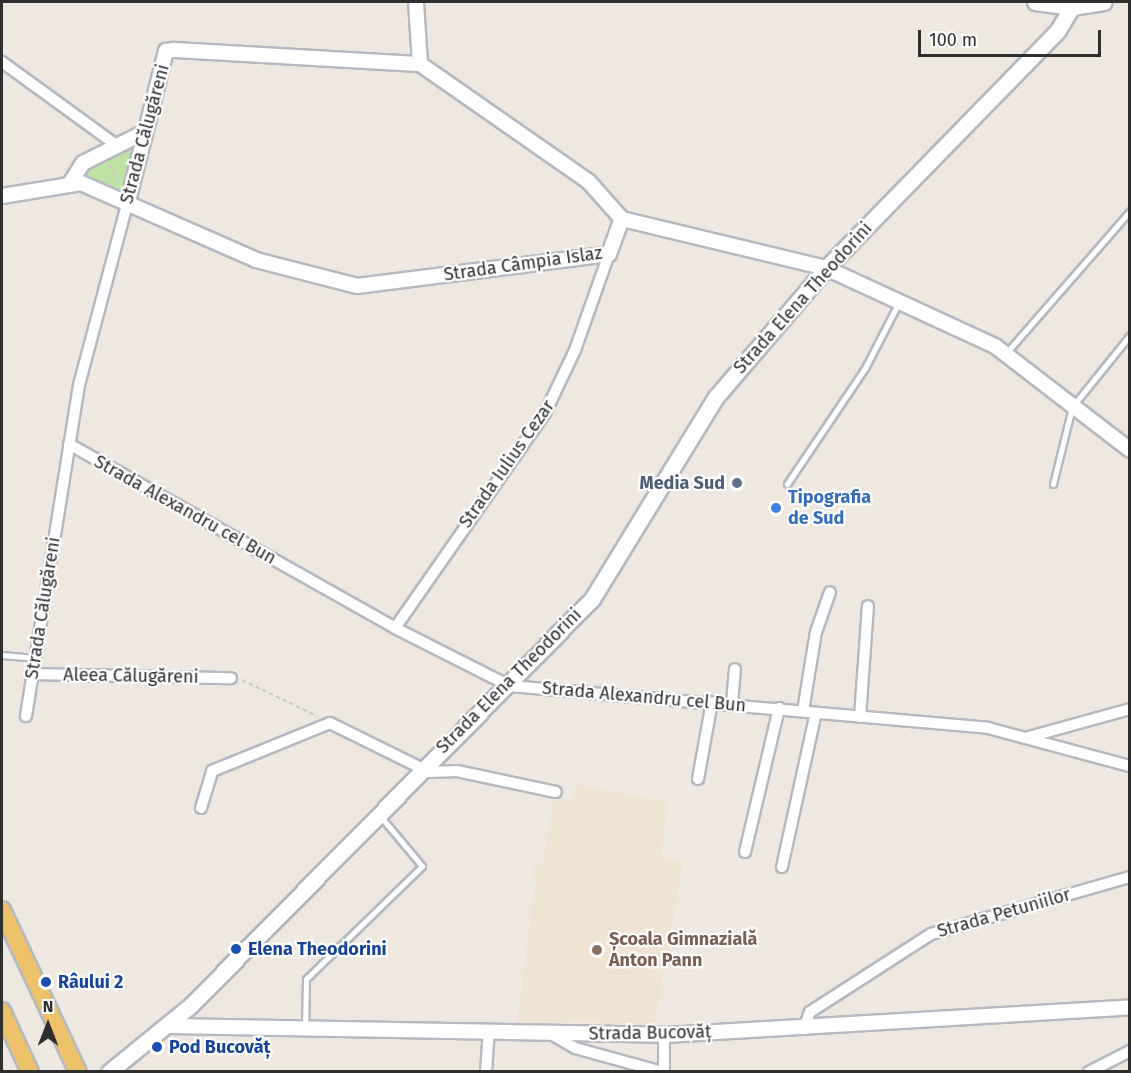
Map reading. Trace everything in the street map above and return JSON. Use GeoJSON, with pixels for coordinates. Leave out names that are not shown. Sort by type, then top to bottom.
{"type":"FeatureCollection","features":[{"type":"Feature","properties":{"kind":"main road"},"geometry":{"type":"LineString","coordinates":[[1035,2],[1072,6],[1104,2]]}},
{"type":"Feature","properties":{"kind":"main road","name":"Strada Elena Theodorini"},"geometry":{"type":"LineString","coordinates":[[109,1071],[169,1026],[420,768],[510,686],[592,599],[716,397],[826,268],[1058,30],[1072,6]]}},
{"type":"Feature","properties":{"kind":"main road"},"geometry":{"type":"LineString","coordinates":[[2,910],[78,1071]]}},
{"type":"Feature","properties":{"kind":"main road"},"geometry":{"type":"LineString","coordinates":[[2,1011],[30,1071]]}},
{"type":"Feature","properties":{"kind":"street"},"geometry":{"type":"LineString","coordinates":[[416,2],[420,64],[589,182],[622,219],[826,268],[1005,354],[1130,450]]}},
{"type":"Feature","properties":{"kind":"street","name":"Strada Călugăreni"},"geometry":{"type":"LineString","coordinates":[[26,716],[69,444],[89,338],[166,51],[420,64]]}},
{"type":"Feature","properties":{"kind":"street"},"geometry":{"type":"LineString","coordinates":[[2,62],[115,144]]}},
{"type":"Feature","properties":{"kind":"street"},"geometry":{"type":"LineString","coordinates":[[2,196],[71,182],[82,163],[115,144],[143,133]]}},
{"type":"Feature","properties":{"kind":"street","name":"Strada Câmpia Islaz"},"geometry":{"type":"LineString","coordinates":[[71,182],[127,202],[256,260],[357,286],[609,254],[622,219]]}},
{"type":"Feature","properties":{"kind":"street","name":"Strada Iulius Cezar"},"geometry":{"type":"LineString","coordinates":[[394,628],[550,404],[609,254]]}},
{"type":"Feature","properties":{"kind":"street","name":"Strada Alexandru cel Bun"},"geometry":{"type":"LineString","coordinates":[[69,444],[394,628],[510,686],[732,703],[988,728],[1130,766]]}},
{"type":"Feature","properties":{"kind":"street"},"geometry":{"type":"LineString","coordinates":[[803,711],[816,632],[830,592]]}},
{"type":"Feature","properties":{"kind":"street"},"geometry":{"type":"LineString","coordinates":[[860,717],[868,606]]}},
{"type":"Feature","properties":{"kind":"street"},"geometry":{"type":"LineString","coordinates":[[732,703],[735,669]]}},
{"type":"Feature","properties":{"kind":"street","name":"Aleea Călugăreni"},"geometry":{"type":"LineString","coordinates":[[32,674],[231,678]]}},
{"type":"Feature","properties":{"kind":"street"},"geometry":{"type":"LineString","coordinates":[[698,779],[712,702]]}},
{"type":"Feature","properties":{"kind":"street"},"geometry":{"type":"LineString","coordinates":[[745,852],[779,708]]}},
{"type":"Feature","properties":{"kind":"street"},"geometry":{"type":"LineString","coordinates":[[1024,738],[1130,709]]}},
{"type":"Feature","properties":{"kind":"street"},"geometry":{"type":"LineString","coordinates":[[782,867],[816,713]]}},
{"type":"Feature","properties":{"kind":"street"},"geometry":{"type":"LineString","coordinates":[[201,808],[212,771],[330,723],[420,768],[556,792]]}},
{"type":"Feature","properties":{"kind":"street","name":"Strada Petuniilor"},"geometry":{"type":"LineString","coordinates":[[804,1029],[810,1012],[931,934],[1130,877]]}},
{"type":"Feature","properties":{"kind":"street","name":"Strada Bucovăț"},"geometry":{"type":"LineString","coordinates":[[169,1026],[664,1035],[804,1029],[1130,1006]]}},
{"type":"Feature","properties":{"kind":"street"},"geometry":{"type":"LineString","coordinates":[[486,1071],[489,1033]]}},
{"type":"Feature","properties":{"kind":"street"},"geometry":{"type":"LineString","coordinates":[[551,1034],[575,1048],[663,1071],[664,1035]]}},
{"type":"Feature","properties":{"kind":"street"},"geometry":{"type":"LineString","coordinates":[[1089,1071],[1130,1051]]}},
{"type":"Feature","properties":{"kind":"lane"},"geometry":{"type":"LineString","coordinates":[[1005,354],[1130,211]]}},
{"type":"Feature","properties":{"kind":"lane"},"geometry":{"type":"LineString","coordinates":[[788,484],[865,368],[899,302]]}},
{"type":"Feature","properties":{"kind":"lane"},"geometry":{"type":"LineString","coordinates":[[1053,484],[1072,407],[1130,335]]}},
{"type":"Feature","properties":{"kind":"lane"},"geometry":{"type":"LineString","coordinates":[[2,655],[35,658]]}},
{"type":"Feature","properties":{"kind":"lane"},"geometry":{"type":"LineString","coordinates":[[305,1029],[306,979],[422,866],[377,812]]}},
{"type":"Feature","properties":{"kind":"path"},"geometry":{"type":"LineString","coordinates":[[102,152],[127,202]]}},
{"type":"Feature","properties":{"kind":"path"},"geometry":{"type":"LineString","coordinates":[[231,678],[265,687],[330,723]]}},
{"type":"Feature","properties":{"kind":"shaded area","name":"Școala Gimnazială Anton Pann"},"geometry":{"type":"Polygon","coordinates":[[[578,784],[668,802],[661,857],[683,861],[655,1024],[517,1021],[536,880],[531,877],[535,865],[543,865],[554,801],[573,801],[578,784]]]}},
{"type":"Feature","properties":{"kind":"green space"},"geometry":{"type":"Polygon","coordinates":[[[127,148],[134,153],[123,193],[86,176],[85,167],[127,148]]]}},
{"type":"Feature","properties":{"kind":"place","name":"Media Sud"},"geometry":{"type":"Point","coordinates":[737,483]}},
{"type":"Feature","properties":{"kind":"place","name":"Tipografia de Sud"},"geometry":{"type":"Point","coordinates":[776,508]}},
{"type":"Feature","properties":{"kind":"place","name":"Elena Theodorini"},"geometry":{"type":"Point","coordinates":[236,949]}},
{"type":"Feature","properties":{"kind":"place","name":"Școala Gimnazială Anton Pann"},"geometry":{"type":"Point","coordinates":[597,950]}},
{"type":"Feature","properties":{"kind":"place","name":"Râului 2"},"geometry":{"type":"Point","coordinates":[46,982]}},
{"type":"Feature","properties":{"kind":"place","name":"Pod Bucovăț"},"geometry":{"type":"Point","coordinates":[157,1047]}}]}
